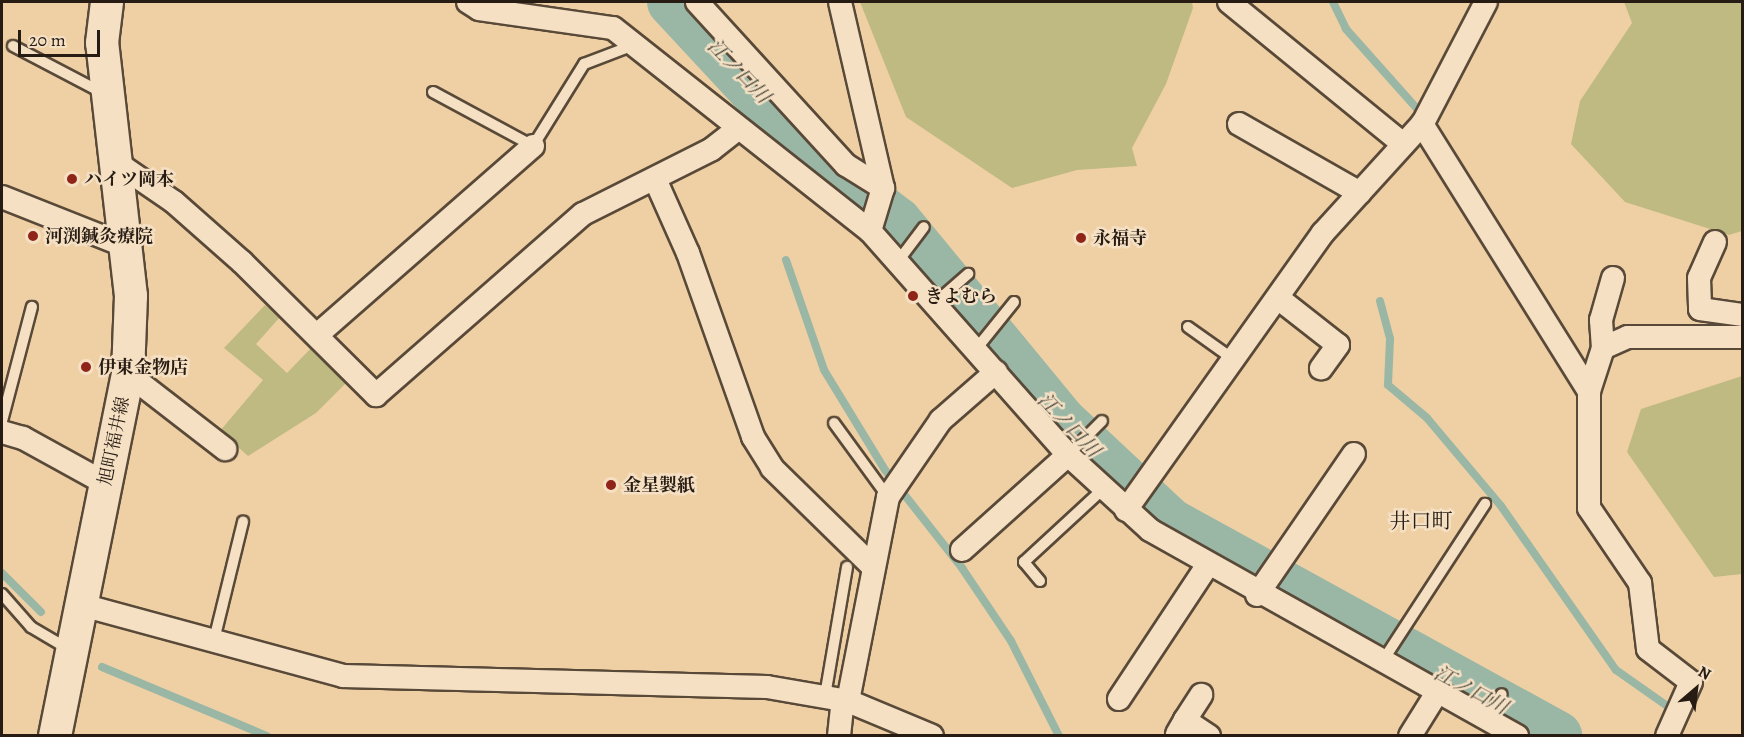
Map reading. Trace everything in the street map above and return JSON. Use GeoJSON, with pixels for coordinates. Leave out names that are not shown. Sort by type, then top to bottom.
{"type":"FeatureCollection","features":[{"type":"Feature","properties":{"kind":"street","name":"旭町福井線"},"geometry":{"type":"LineString","coordinates":[[55,735],[128,374],[131,297],[120,165],[108,96],[102,43],[107,2]]}},
{"type":"Feature","properties":{"kind":"street"},"geometry":{"type":"LineString","coordinates":[[468,2],[479,9],[590,21],[614,28],[738,129],[872,225],[899,260],[996,372],[1103,489],[1132,499],[1207,566],[1264,584],[1382,662],[1438,692],[1491,716],[1517,735]]}},
{"type":"Feature","properties":{"kind":"street"},"geometry":{"type":"LineString","coordinates":[[698,2],[846,165],[882,190]]}},
{"type":"Feature","properties":{"kind":"street"},"geometry":{"type":"LineString","coordinates":[[840,2],[882,190],[872,225]]}},
{"type":"Feature","properties":{"kind":"street"},"geometry":{"type":"LineString","coordinates":[[1229,2],[1403,144]]}},
{"type":"Feature","properties":{"kind":"street"},"geometry":{"type":"LineString","coordinates":[[1132,499],[1278,298],[1360,193],[1422,124],[1486,2]]}},
{"type":"Feature","properties":{"kind":"street"},"geometry":{"type":"LineString","coordinates":[[1239,124],[1360,193]]}},
{"type":"Feature","properties":{"kind":"street"},"geometry":{"type":"LineString","coordinates":[[1422,124],[1589,391]]}},
{"type":"Feature","properties":{"kind":"street"},"geometry":{"type":"LineString","coordinates":[[120,165],[174,202],[317,335],[376,395],[583,214],[655,179],[738,129]]}},
{"type":"Feature","properties":{"kind":"street"},"geometry":{"type":"LineString","coordinates":[[317,335],[533,146]]}},
{"type":"Feature","properties":{"kind":"street"},"geometry":{"type":"LineString","coordinates":[[655,179],[688,253],[753,437],[772,468],[873,567]]}},
{"type":"Feature","properties":{"kind":"street"},"geometry":{"type":"LineString","coordinates":[[2,197],[126,246]]}},
{"type":"Feature","properties":{"kind":"street"},"geometry":{"type":"LineString","coordinates":[[1715,242],[1699,278],[1700,309],[1743,315]]}},
{"type":"Feature","properties":{"kind":"street"},"geometry":{"type":"LineString","coordinates":[[1612,278],[1601,320],[1603,348],[1589,391],[1589,508],[1640,583],[1648,649],[1691,682],[1667,735]]}},
{"type":"Feature","properties":{"kind":"street"},"geometry":{"type":"LineString","coordinates":[[1278,298],[1338,345],[1321,368]]}},
{"type":"Feature","properties":{"kind":"street"},"geometry":{"type":"LineString","coordinates":[[1603,348],[1628,337],[1721,341],[1743,337]]}},
{"type":"Feature","properties":{"kind":"street"},"geometry":{"type":"LineString","coordinates":[[839,735],[839,699],[892,488],[940,420],[996,372]]}},
{"type":"Feature","properties":{"kind":"street"},"geometry":{"type":"LineString","coordinates":[[128,374],[225,448]]}},
{"type":"Feature","properties":{"kind":"street"},"geometry":{"type":"LineString","coordinates":[[2,432],[23,438],[105,483]]}},
{"type":"Feature","properties":{"kind":"street"},"geometry":{"type":"LineString","coordinates":[[962,550],[1070,453]]}},
{"type":"Feature","properties":{"kind":"street"},"geometry":{"type":"LineString","coordinates":[[1264,584],[1354,454]]}},
{"type":"Feature","properties":{"kind":"street"},"geometry":{"type":"LineString","coordinates":[[1119,699],[1207,566]]}},
{"type":"Feature","properties":{"kind":"street"},"geometry":{"type":"LineString","coordinates":[[82,605],[342,676],[767,687],[839,699],[932,735]]}},
{"type":"Feature","properties":{"kind":"street"},"geometry":{"type":"LineString","coordinates":[[1410,735],[1438,692]]}},
{"type":"Feature","properties":{"kind":"street"},"geometry":{"type":"LineString","coordinates":[[1201,695],[1181,727],[1209,735]]}},
{"type":"Feature","properties":{"kind":"lane"},"geometry":{"type":"LineString","coordinates":[[433,92],[533,146],[584,64],[634,45]]}},
{"type":"Feature","properties":{"kind":"lane"},"geometry":{"type":"LineString","coordinates":[[13,46],[108,96]]}},
{"type":"Feature","properties":{"kind":"lane"},"geometry":{"type":"LineString","coordinates":[[899,260],[924,227]]}},
{"type":"Feature","properties":{"kind":"lane"},"geometry":{"type":"LineString","coordinates":[[936,302],[968,274]]}},
{"type":"Feature","properties":{"kind":"lane"},"geometry":{"type":"LineString","coordinates":[[977,348],[1014,302]]}},
{"type":"Feature","properties":{"kind":"lane"},"geometry":{"type":"LineString","coordinates":[[2,422],[32,307]]}},
{"type":"Feature","properties":{"kind":"lane"},"geometry":{"type":"LineString","coordinates":[[1188,327],[1233,359]]}},
{"type":"Feature","properties":{"kind":"lane"},"geometry":{"type":"LineString","coordinates":[[1070,453],[1102,421]]}},
{"type":"Feature","properties":{"kind":"lane"},"geometry":{"type":"LineString","coordinates":[[834,423],[892,488]]}},
{"type":"Feature","properties":{"kind":"lane"},"geometry":{"type":"LineString","coordinates":[[1040,581],[1024,562],[1103,489]]}},
{"type":"Feature","properties":{"kind":"lane"},"geometry":{"type":"LineString","coordinates":[[1382,662],[1485,504]]}},
{"type":"Feature","properties":{"kind":"lane"},"geometry":{"type":"LineString","coordinates":[[214,640],[243,522]]}},
{"type":"Feature","properties":{"kind":"lane"},"geometry":{"type":"LineString","coordinates":[[839,699],[848,567]]}},
{"type":"Feature","properties":{"kind":"lane"},"geometry":{"type":"LineString","coordinates":[[2,594],[31,627],[73,652]]}},
{"type":"Feature","properties":{"kind":"lane"},"geometry":{"type":"LineString","coordinates":[[1491,716],[1502,694]]}},
{"type":"Feature","properties":{"kind":"shaded area"},"geometry":{"type":"Polygon","coordinates":[[[860,2],[1192,2],[1193,8],[1166,84],[1132,148],[1137,166],[1077,170],[1012,188],[906,117],[860,2]]]}},
{"type":"Feature","properties":{"kind":"shaded area"},"geometry":{"type":"Polygon","coordinates":[[[1624,2],[1742,2],[1742,231],[1729,235],[1625,202],[1571,144],[1580,101],[1632,23],[1624,2]]]}},
{"type":"Feature","properties":{"kind":"shaded area"},"geometry":{"type":"Polygon","coordinates":[[[265,305],[280,317],[256,344],[287,373],[315,344],[350,379],[316,413],[248,456],[220,431],[263,380],[224,348],[265,305]]]}},
{"type":"Feature","properties":{"kind":"shaded area"},"geometry":{"type":"Polygon","coordinates":[[[1742,376],[1742,574],[1714,577],[1627,452],[1641,409],[1742,376]]]}},
{"type":"Feature","properties":{"kind":"waterway","name":"江ノ口川"},"geometry":{"type":"LineString","coordinates":[[672,2],[826,168],[897,222],[1062,422],[1170,523],[1557,736]]}},
{"type":"Feature","properties":{"kind":"waterway"},"geometry":{"type":"LineString","coordinates":[[1333,2],[1346,29],[1420,112]]}},
{"type":"Feature","properties":{"kind":"waterway"},"geometry":{"type":"LineString","coordinates":[[831,183],[835,174]]}},
{"type":"Feature","properties":{"kind":"waterway"},"geometry":{"type":"LineString","coordinates":[[786,260],[824,370],[885,470],[962,568],[1011,641],[1059,736]]}},
{"type":"Feature","properties":{"kind":"waterway"},"geometry":{"type":"LineString","coordinates":[[1380,301],[1390,339],[1388,385],[1427,418],[1501,506],[1616,670],[1673,710],[1671,714]]}},
{"type":"Feature","properties":{"kind":"waterway"},"geometry":{"type":"LineString","coordinates":[[2,573],[41,612]]}},
{"type":"Feature","properties":{"kind":"waterway"},"geometry":{"type":"LineString","coordinates":[[102,667],[267,736]]}},
{"type":"Feature","properties":{"kind":"place","name":"ハイツ岡本"},"geometry":{"type":"Point","coordinates":[72,179]}},
{"type":"Feature","properties":{"kind":"place","name":"河渕鍼灸療院"},"geometry":{"type":"Point","coordinates":[33,236]}},
{"type":"Feature","properties":{"kind":"place","name":"永福寺"},"geometry":{"type":"Point","coordinates":[1081,238]}},
{"type":"Feature","properties":{"kind":"place","name":"きよむら"},"geometry":{"type":"Point","coordinates":[913,296]}},
{"type":"Feature","properties":{"kind":"place","name":"伊東金物店"},"geometry":{"type":"Point","coordinates":[86,367]}},
{"type":"Feature","properties":{"kind":"place","name":"金星製紙"},"geometry":{"type":"Point","coordinates":[611,485]}},
{"type":"Feature","properties":{"kind":"district","name":"井口町"},"geometry":{"type":"Point","coordinates":[1421,521]}}]}
